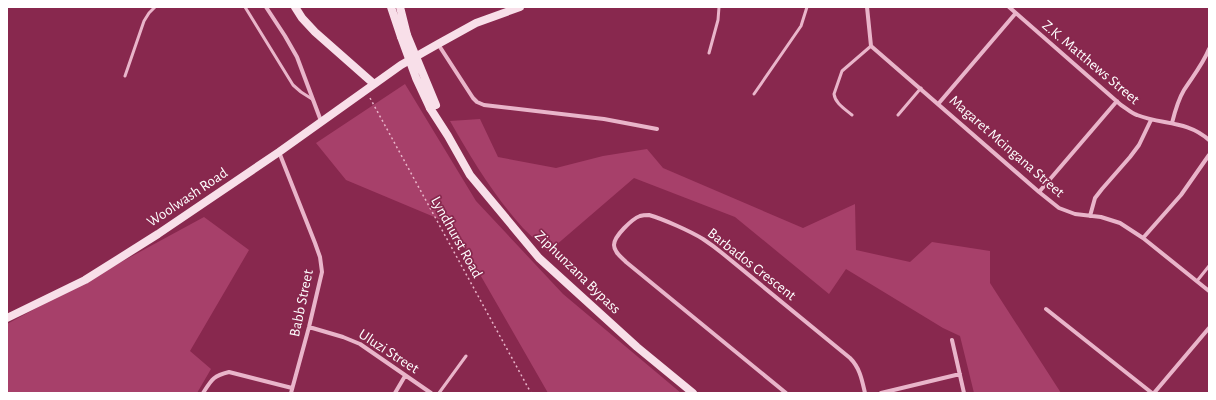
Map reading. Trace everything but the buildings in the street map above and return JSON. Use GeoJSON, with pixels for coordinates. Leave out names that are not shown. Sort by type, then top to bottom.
{"type":"FeatureCollection","features":[{"type":"Feature","properties":{"kind":"main road"},"geometry":{"type":"LineString","coordinates":[[295,7],[302,18],[315,32],[374,84]]}},
{"type":"Feature","properties":{"kind":"main road"},"geometry":{"type":"LineString","coordinates":[[391,7],[404,36]]}},
{"type":"Feature","properties":{"kind":"main road"},"geometry":{"type":"LineString","coordinates":[[400,7],[404,36]]}},
{"type":"Feature","properties":{"kind":"main road","name":"Woolwash Road"},"geometry":{"type":"LineString","coordinates":[[7,318],[85,280],[158,234],[279,152],[401,65],[476,23],[520,7]]}},
{"type":"Feature","properties":{"kind":"main road","name":"Ziphunzana Bypass"},"geometry":{"type":"LineString","coordinates":[[404,36],[433,106],[470,174],[539,258],[637,348],[693,393]]}},
{"type":"Feature","properties":{"kind":"street"},"geometry":{"type":"LineString","coordinates":[[266,7],[297,57],[322,122]]}},
{"type":"Feature","properties":{"kind":"street"},"geometry":{"type":"LineString","coordinates":[[867,7],[871,46]]}},
{"type":"Feature","properties":{"kind":"street","name":"Z.K. Matthews Street"},"geometry":{"type":"LineString","coordinates":[[1008,7],[1117,101],[1136,115],[1151,120],[1172,123],[1201,133],[1209,140]]}},
{"type":"Feature","properties":{"kind":"street"},"geometry":{"type":"LineString","coordinates":[[938,103],[1016,14]]}},
{"type":"Feature","properties":{"kind":"street"},"geometry":{"type":"LineString","coordinates":[[438,44],[473,98],[477,102],[484,105],[604,119],[657,129]]}},
{"type":"Feature","properties":{"kind":"street","name":"Magaret Mcingana Street"},"geometry":{"type":"LineString","coordinates":[[871,46],[1059,208],[1075,214],[1101,217],[1120,223],[1143,238],[1209,291]]}},
{"type":"Feature","properties":{"kind":"street"},"geometry":{"type":"LineString","coordinates":[[1172,123],[1175,110],[1184,91],[1197,72],[1209,49]]}},
{"type":"Feature","properties":{"kind":"street"},"geometry":{"type":"LineString","coordinates":[[1039,192],[1117,101]]}},
{"type":"Feature","properties":{"kind":"street"},"geometry":{"type":"LineString","coordinates":[[1090,216],[1095,198],[1130,157],[1139,144],[1151,120]]}},
{"type":"Feature","properties":{"kind":"street","name":"Babb Street"},"geometry":{"type":"LineString","coordinates":[[279,152],[315,243],[320,257],[322,272],[291,393]]}},
{"type":"Feature","properties":{"kind":"street"},"geometry":{"type":"LineString","coordinates":[[1143,238],[1181,195],[1209,155]]}},
{"type":"Feature","properties":{"kind":"street","name":"Barbados Crescent"},"geometry":{"type":"LineString","coordinates":[[786,393],[626,262],[617,253],[614,246],[615,240],[619,234],[640,216],[648,215],[666,221],[703,239],[850,358],[856,364],[865,393]]}},
{"type":"Feature","properties":{"kind":"street"},"geometry":{"type":"LineString","coordinates":[[1046,309],[1153,393],[1209,328]]}},
{"type":"Feature","properties":{"kind":"street","name":"Uluzi Street"},"geometry":{"type":"LineString","coordinates":[[309,327],[343,337],[360,344],[431,393]]}},
{"type":"Feature","properties":{"kind":"street"},"geometry":{"type":"LineString","coordinates":[[952,340],[964,393]]}},
{"type":"Feature","properties":{"kind":"street"},"geometry":{"type":"LineString","coordinates":[[203,393],[210,381],[219,374],[229,372],[292,388]]}},
{"type":"Feature","properties":{"kind":"street"},"geometry":{"type":"LineString","coordinates":[[881,393],[960,374]]}},
{"type":"Feature","properties":{"kind":"street"},"geometry":{"type":"LineString","coordinates":[[395,393],[405,376]]}},
{"type":"Feature","properties":{"kind":"lane"},"geometry":{"type":"LineString","coordinates":[[125,76],[144,21],[155,7]]}},
{"type":"Feature","properties":{"kind":"lane"},"geometry":{"type":"LineString","coordinates":[[245,7],[293,85],[312,99]]}},
{"type":"Feature","properties":{"kind":"lane"},"geometry":{"type":"LineString","coordinates":[[709,53],[718,20],[719,7]]}},
{"type":"Feature","properties":{"kind":"lane"},"geometry":{"type":"LineString","coordinates":[[754,94],[801,26],[807,7]]}},
{"type":"Feature","properties":{"kind":"lane"},"geometry":{"type":"LineString","coordinates":[[852,115],[836,101],[834,94],[842,71],[871,46]]}},
{"type":"Feature","properties":{"kind":"lane"},"geometry":{"type":"LineString","coordinates":[[898,115],[921,88]]}},
{"type":"Feature","properties":{"kind":"lane"},"geometry":{"type":"LineString","coordinates":[[1197,281],[1209,266]]}},
{"type":"Feature","properties":{"kind":"lane"},"geometry":{"type":"LineString","coordinates":[[439,393],[466,356]]}},
{"type":"Feature","properties":{"kind":"path","name":"Lyndhurst Road"},"geometry":{"type":"LineString","coordinates":[[365,90],[531,393]]}},
{"type":"Feature","properties":{"kind":"shaded area"},"geometry":{"type":"Polygon","coordinates":[[[405,84],[476,201],[563,294],[681,393],[548,393],[451,224],[346,180],[316,143],[405,84]]]}},
{"type":"Feature","properties":{"kind":"shaded area"},"geometry":{"type":"Polygon","coordinates":[[[480,119],[498,157],[556,168],[603,156],[647,149],[663,168],[803,228],[855,204],[856,250],[910,262],[932,242],[990,251],[990,283],[1061,393],[974,393],[960,336],[943,328],[846,269],[829,294],[735,217],[634,178],[548,252],[523,228],[502,203],[475,163],[450,121],[480,119]]]}},
{"type":"Feature","properties":{"kind":"shaded area"},"geometry":{"type":"Polygon","coordinates":[[[204,217],[249,250],[190,351],[211,369],[197,393],[7,393],[7,324],[204,217]]]}}]}
